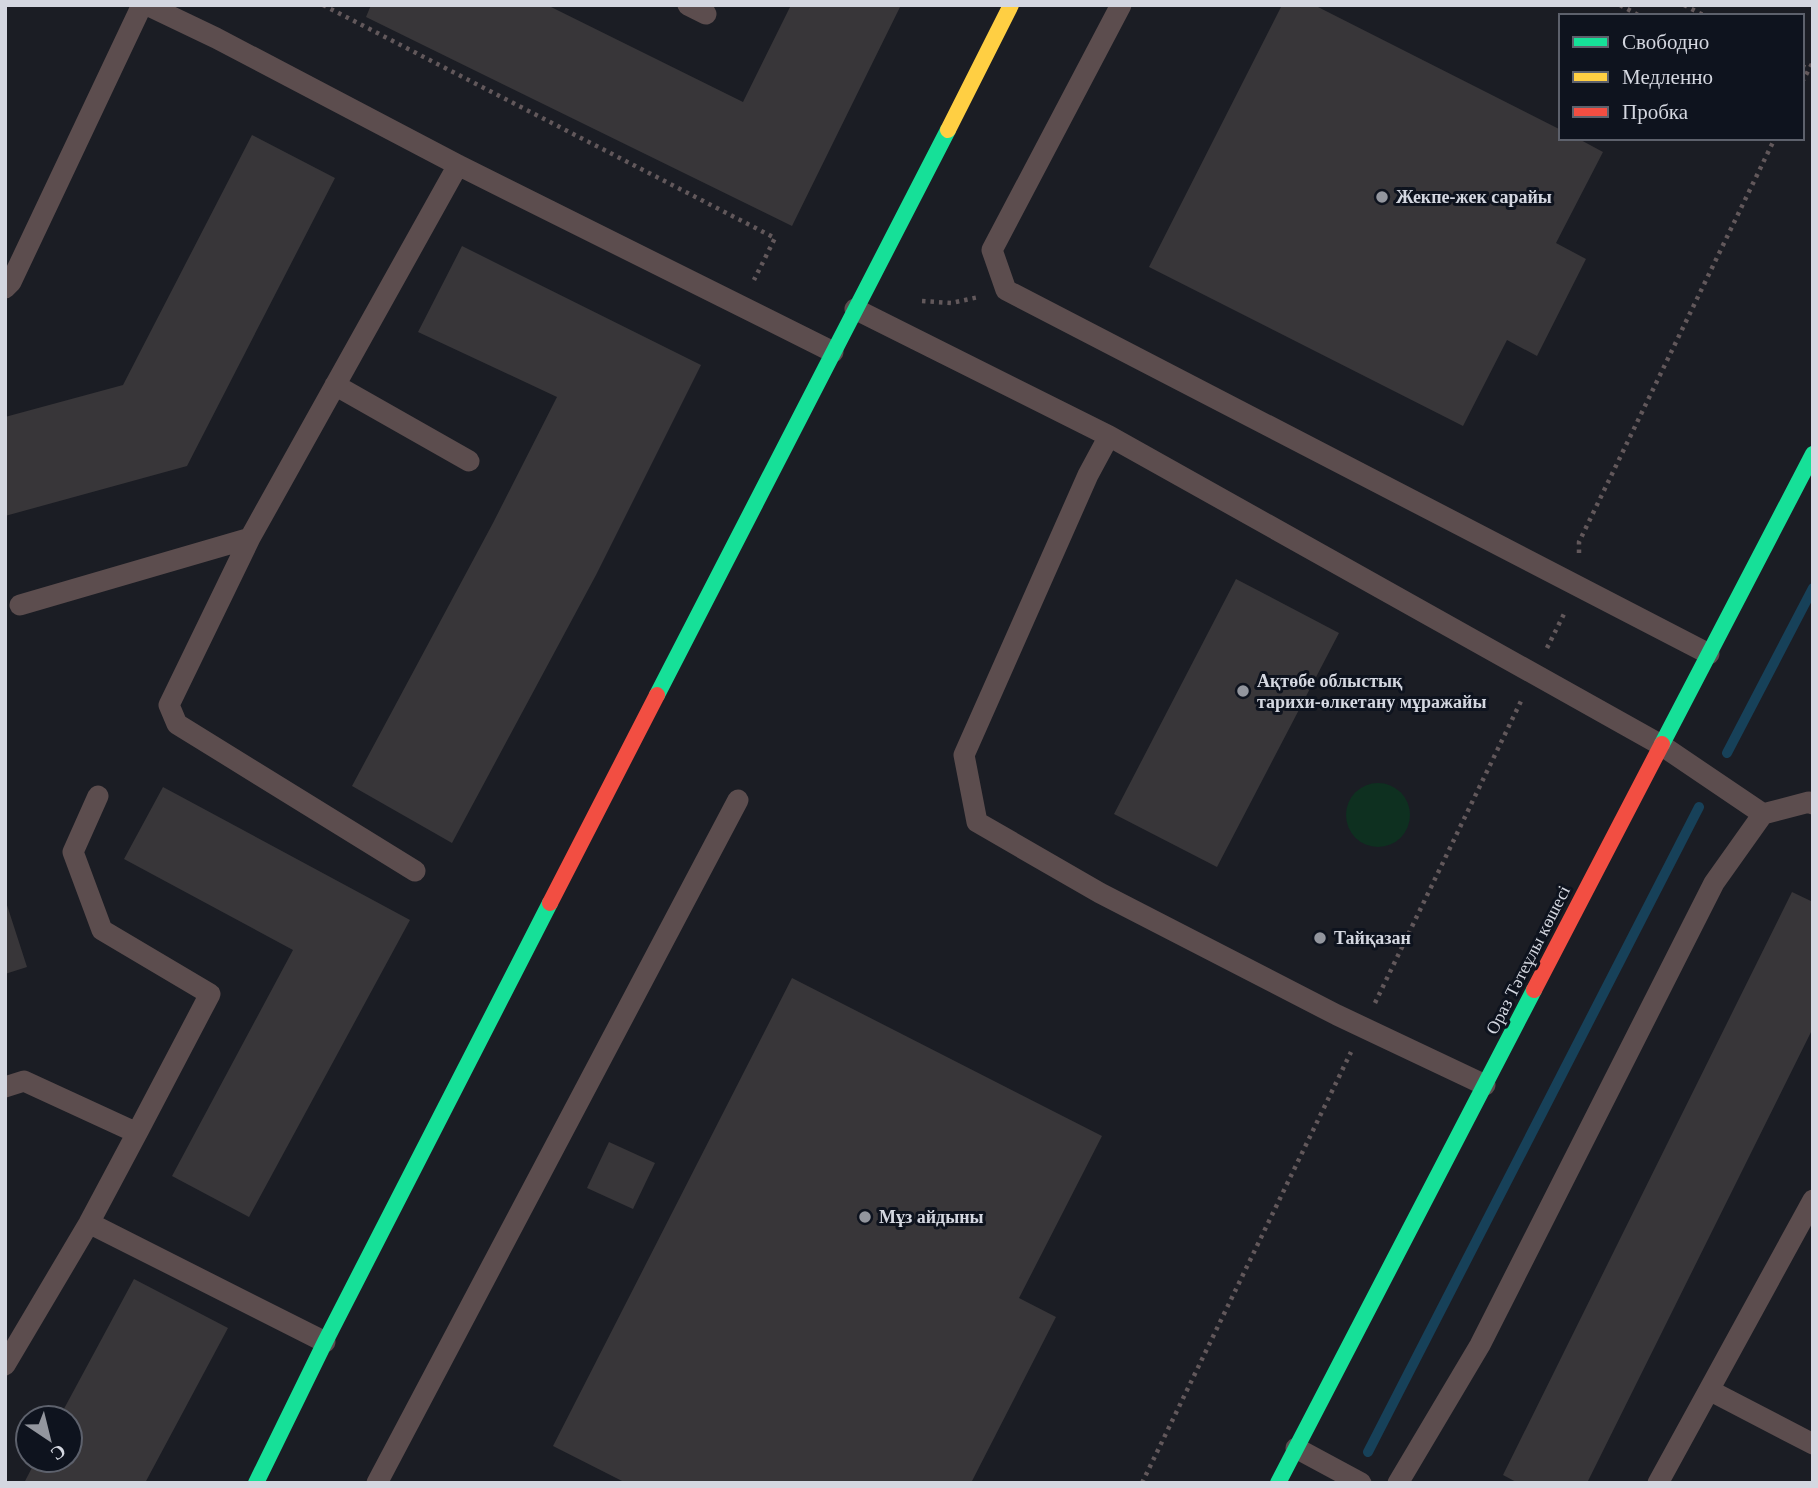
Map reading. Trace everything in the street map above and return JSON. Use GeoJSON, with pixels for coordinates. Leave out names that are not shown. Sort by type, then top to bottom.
{"type":"FeatureCollection","features":[{"type":"Feature","properties":{"kind":"street"},"geometry":{"type":"LineString","coordinates":[[256,1483],[325,1342],[1012,5]]}},
{"type":"Feature","properties":{"kind":"street","name":"Ораз Тәтеұлы көшесі"},"geometry":{"type":"LineString","coordinates":[[1278,1483],[1813,454]]}},
{"type":"Feature","properties":{"kind":"lane"},"geometry":{"type":"LineString","coordinates":[[5,288],[11,282],[142,5]]}},
{"type":"Feature","properties":{"kind":"lane"},"geometry":{"type":"LineString","coordinates":[[147,5],[216,38],[458,165],[833,352]]}},
{"type":"Feature","properties":{"kind":"lane"},"geometry":{"type":"LineString","coordinates":[[1121,5],[992,250],[1006,290],[1709,654]]}},
{"type":"Feature","properties":{"kind":"lane"},"geometry":{"type":"LineString","coordinates":[[415,871],[177,724],[169,705],[250,538],[458,165]]}},
{"type":"Feature","properties":{"kind":"lane"},"geometry":{"type":"LineString","coordinates":[[855,309],[1109,436],[1661,745],[1763,814]]}},
{"type":"Feature","properties":{"kind":"lane"},"geometry":{"type":"LineString","coordinates":[[335,385],[469,461]]}},
{"type":"Feature","properties":{"kind":"lane"},"geometry":{"type":"LineString","coordinates":[[1109,436],[1088,475],[964,755],[977,822],[1100,893],[1363,1027],[1485,1085]]}},
{"type":"Feature","properties":{"kind":"lane"},"geometry":{"type":"LineString","coordinates":[[20,605],[250,538]]}},
{"type":"Feature","properties":{"kind":"lane"},"geometry":{"type":"LineString","coordinates":[[5,1365],[89,1223],[209,994],[102,930],[73,852],[98,796]]}},
{"type":"Feature","properties":{"kind":"lane"},"geometry":{"type":"LineString","coordinates":[[377,1483],[738,800]]}},
{"type":"Feature","properties":{"kind":"lane"},"geometry":{"type":"LineString","coordinates":[[1398,1483],[1480,1345],[1714,883],[1763,814],[1809,802],[1813,804]]}},
{"type":"Feature","properties":{"kind":"lane"},"geometry":{"type":"LineString","coordinates":[[5,1087],[24,1081],[136,1133]]}},
{"type":"Feature","properties":{"kind":"lane"},"geometry":{"type":"LineString","coordinates":[[1658,1483],[1813,1200]]}},
{"type":"Feature","properties":{"kind":"lane"},"geometry":{"type":"LineString","coordinates":[[89,1223],[325,1342]]}},
{"type":"Feature","properties":{"kind":"lane"},"geometry":{"type":"LineString","coordinates":[[1709,1390],[1813,1444]]}},
{"type":"Feature","properties":{"kind":"lane"},"geometry":{"type":"LineString","coordinates":[[1296,1448],[1360,1483]]}},
{"type":"Feature","properties":{"kind":"path"},"geometry":{"type":"LineString","coordinates":[[323,5],[775,237],[741,306]]}},
{"type":"Feature","properties":{"kind":"path"},"geometry":{"type":"LineString","coordinates":[[1620,5],[1636,14]]}},
{"type":"Feature","properties":{"kind":"path"},"geometry":{"type":"LineString","coordinates":[[1684,5],[1701,14]]}},
{"type":"Feature","properties":{"kind":"path"},"geometry":{"type":"LineString","coordinates":[[1804,78],[1813,62]]}},
{"type":"Feature","properties":{"kind":"path"},"geometry":{"type":"LineString","coordinates":[[1804,67],[1809,69]]}},
{"type":"Feature","properties":{"kind":"path"},"geometry":{"type":"LineString","coordinates":[[1142,1483],[1578,586],[1579,542],[1773,140]]}},
{"type":"Feature","properties":{"kind":"path"},"geometry":{"type":"LineString","coordinates":[[922,301],[951,303],[1006,290]]}},
{"type":"Feature","properties":{"kind":"green space"},"geometry":{"type":"Polygon","coordinates":[[[1372,783],[1384,783],[1401,792],[1408,803],[1408,827],[1401,838],[1384,847],[1372,847],[1360,842],[1351,833],[1346,821],[1346,809],[1351,797],[1360,788],[1372,783]]]}},
{"type":"Feature","properties":{"kind":"building"},"geometry":{"type":"Polygon","coordinates":[[[371,5],[547,5],[743,102],[791,5],[901,5],[792,226],[366,17],[371,5]]]}},
{"type":"Feature","properties":{"kind":"building","name":"Жекпе-жек сарайы"},"geometry":{"type":"Polygon","coordinates":[[[1282,5],[1314,5],[1559,129],[1559,140],[1581,140],[1603,152],[1556,243],[1586,259],[1537,356],[1507,340],[1463,426],[1149,267],[1282,5]]]}},
{"type":"Feature","properties":{"kind":"building"},"geometry":{"type":"Polygon","coordinates":[[[252,135],[335,178],[187,466],[5,516],[5,417],[123,385],[252,135]]]}},
{"type":"Feature","properties":{"kind":"building"},"geometry":{"type":"Polygon","coordinates":[[[462,246],[701,365],[596,575],[452,843],[352,786],[493,523],[557,397],[418,332],[462,246]]]}},
{"type":"Feature","properties":{"kind":"building","name":"Ақтөбе облыстық тарихи-өлкетану мұражайы"},"geometry":{"type":"Polygon","coordinates":[[[1236,579],[1339,633],[1217,867],[1114,814],[1236,579]]]}},
{"type":"Feature","properties":{"kind":"building"},"geometry":{"type":"Polygon","coordinates":[[[163,787],[410,920],[249,1217],[172,1176],[293,950],[124,859],[163,787]]]}},
{"type":"Feature","properties":{"kind":"building"},"geometry":{"type":"Polygon","coordinates":[[[1792,892],[1813,902],[1813,1028],[1587,1483],[1518,1483],[1503,1475],[1792,892]]]}},
{"type":"Feature","properties":{"kind":"building"},"geometry":{"type":"Polygon","coordinates":[[[5,899],[27,967],[5,974],[5,899]]]}},
{"type":"Feature","properties":{"kind":"building","name":"Мұз айдыны"},"geometry":{"type":"Polygon","coordinates":[[[792,978],[1102,1136],[1019,1298],[1056,1317],[971,1483],[626,1483],[553,1446],[792,978]]]}},
{"type":"Feature","properties":{"kind":"building"},"geometry":{"type":"Polygon","coordinates":[[[609,1142],[655,1163],[633,1209],[587,1188],[609,1142]]]}},
{"type":"Feature","properties":{"kind":"building"},"geometry":{"type":"Polygon","coordinates":[[[134,1279],[228,1328],[145,1483],[24,1483],[29,1474],[84,1474],[84,1404],[67,1404],[134,1279]]]}},
{"type":"Feature","properties":{"kind":"waterway"},"geometry":{"type":"LineString","coordinates":[[1727,753],[1813,588]]}},
{"type":"Feature","properties":{"kind":"waterway"},"geometry":{"type":"LineString","coordinates":[[1368,1452],[1699,807]]}},
{"type":"Feature","properties":{"kind":"traffic: fast"},"geometry":{"type":"LineString","coordinates":[[657,695],[948,130]]}},
{"type":"Feature","properties":{"kind":"traffic: fast"},"geometry":{"type":"LineString","coordinates":[[1662,744],[1813,454]]}},
{"type":"Feature","properties":{"kind":"traffic: fast"},"geometry":{"type":"LineString","coordinates":[[256,1483],[325,1342],[550,903]]}},
{"type":"Feature","properties":{"kind":"traffic: fast"},"geometry":{"type":"LineString","coordinates":[[1278,1483],[1534,990]]}},
{"type":"Feature","properties":{"kind":"traffic: slow"},"geometry":{"type":"LineString","coordinates":[[948,130],[1011,5]]}},
{"type":"Feature","properties":{"kind":"traffic: jam"},"geometry":{"type":"LineString","coordinates":[[550,903],[657,695]]}},
{"type":"Feature","properties":{"kind":"traffic: jam"},"geometry":{"type":"LineString","coordinates":[[1534,990],[1662,744]]}},
{"type":"Feature","properties":{"kind":"place","name":"Жекпе-жек сарайы"},"geometry":{"type":"Point","coordinates":[1382,197]}},
{"type":"Feature","properties":{"kind":"place","name":"Ақтөбе облыстық тарихи-өлкетану мұражайы"},"geometry":{"type":"Point","coordinates":[1243,691]}},
{"type":"Feature","properties":{"kind":"place","name":"Тайқазан"},"geometry":{"type":"Point","coordinates":[1320,938]}},
{"type":"Feature","properties":{"kind":"place","name":"Мұз айдыны"},"geometry":{"type":"Point","coordinates":[865,1217]}}]}
